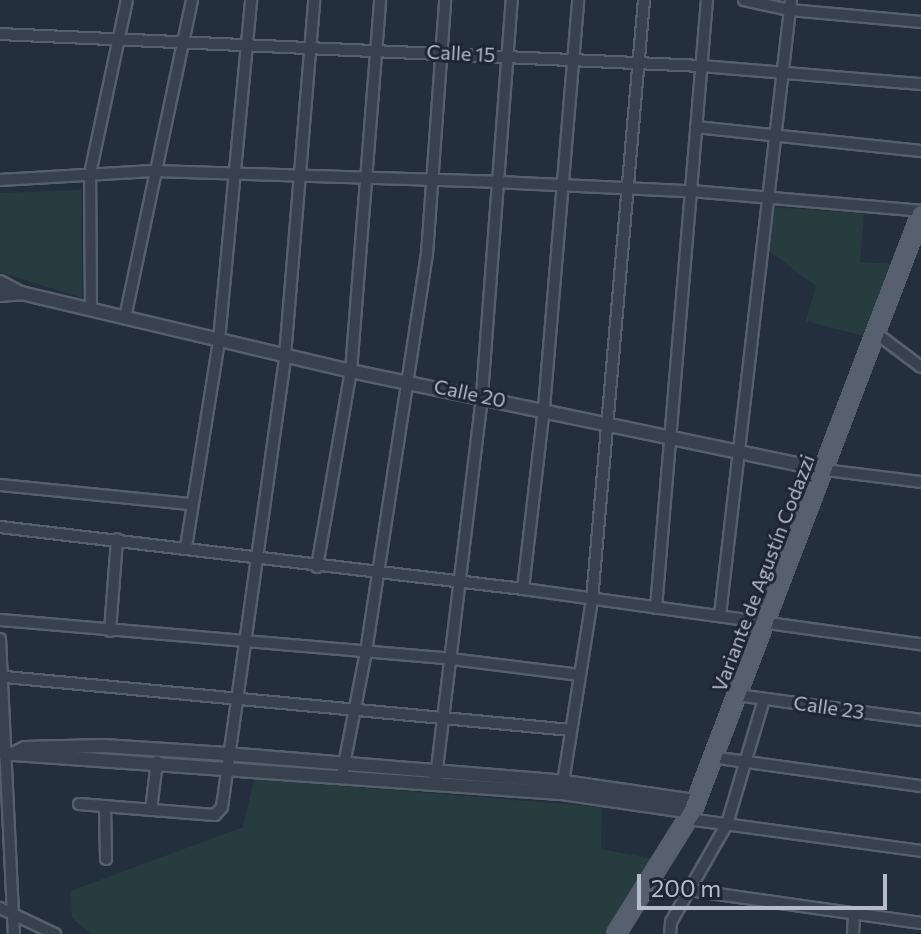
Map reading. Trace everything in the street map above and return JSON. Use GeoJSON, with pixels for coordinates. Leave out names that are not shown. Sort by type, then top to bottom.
{"type":"FeatureCollection","features":[{"type":"Feature","properties":{"kind":"main road","name":"Variante de Agustín Codazzi"},"geometry":{"type":"LineString","coordinates":[[616,934],[692,811],[876,333],[914,253],[921,213]]}},
{"type":"Feature","properties":{"kind":"street"},"geometry":{"type":"LineString","coordinates":[[91,309],[90,174],[127,0]]}},
{"type":"Feature","properties":{"kind":"street"},"geometry":{"type":"LineString","coordinates":[[125,318],[153,171],[192,0]]}},
{"type":"Feature","properties":{"kind":"street"},"geometry":{"type":"LineString","coordinates":[[186,547],[219,340],[238,175],[251,0]]}},
{"type":"Feature","properties":{"kind":"street"},"geometry":{"type":"LineString","coordinates":[[79,804],[219,813],[233,696],[285,356],[302,177],[314,0]]}},
{"type":"Feature","properties":{"kind":"street"},"geometry":{"type":"LineString","coordinates":[[317,567],[351,371],[369,179],[380,0]]}},
{"type":"Feature","properties":{"kind":"street"},"geometry":{"type":"LineString","coordinates":[[342,771],[366,652],[408,380],[432,181],[445,0]]}},
{"type":"Feature","properties":{"kind":"street"},"geometry":{"type":"LineString","coordinates":[[432,783],[439,772],[447,716],[482,395],[512,0]]}},
{"type":"Feature","properties":{"kind":"street"},"geometry":{"type":"LineString","coordinates":[[523,589],[544,408],[560,187],[578,0]]}},
{"type":"Feature","properties":{"kind":"street"},"geometry":{"type":"LineString","coordinates":[[562,788],[592,600],[644,0]]}},
{"type":"Feature","properties":{"kind":"street"},"geometry":{"type":"LineString","coordinates":[[656,608],[673,439],[707,0]]}},
{"type":"Feature","properties":{"kind":"street"},"geometry":{"type":"LineString","coordinates":[[744,0],[921,22]]}},
{"type":"Feature","properties":{"kind":"street"},"geometry":{"type":"LineString","coordinates":[[720,615],[791,5]]}},
{"type":"Feature","properties":{"kind":"street","name":"Calle 15"},"geometry":{"type":"LineString","coordinates":[[0,34],[311,49],[376,48],[784,71],[921,84]]}},
{"type":"Feature","properties":{"kind":"street"},"geometry":{"type":"LineString","coordinates":[[696,127],[921,151]]}},
{"type":"Feature","properties":{"kind":"street"},"geometry":{"type":"LineString","coordinates":[[0,180],[153,171],[496,182],[690,191],[921,213]]}},
{"type":"Feature","properties":{"kind":"street","name":"Calle 20"},"geometry":{"type":"LineString","coordinates":[[0,282],[21,293],[351,371],[482,395],[825,470],[921,482]]}},
{"type":"Feature","properties":{"kind":"street","name":"Calle 20"},"geometry":{"type":"LineString","coordinates":[[0,295],[21,293]]}},
{"type":"Feature","properties":{"kind":"street"},"geometry":{"type":"LineString","coordinates":[[876,333],[921,367]]}},
{"type":"Feature","properties":{"kind":"street"},"geometry":{"type":"LineString","coordinates":[[0,485],[192,504]]}},
{"type":"Feature","properties":{"kind":"street"},"geometry":{"type":"LineString","coordinates":[[0,527],[186,547],[317,567],[523,589],[921,644]]}},
{"type":"Feature","properties":{"kind":"street"},"geometry":{"type":"LineString","coordinates":[[110,631],[117,539]]}},
{"type":"Feature","properties":{"kind":"street"},"geometry":{"type":"LineString","coordinates":[[0,620],[451,659],[579,675]]}},
{"type":"Feature","properties":{"kind":"street"},"geometry":{"type":"LineString","coordinates":[[0,639],[5,677],[16,913],[14,934]]}},
{"type":"Feature","properties":{"kind":"street"},"geometry":{"type":"LineString","coordinates":[[5,677],[571,730]]}},
{"type":"Feature","properties":{"kind":"street","name":"Calle 23"},"geometry":{"type":"LineString","coordinates":[[737,695],[921,720]]}},
{"type":"Feature","properties":{"kind":"street"},"geometry":{"type":"LineString","coordinates":[[670,934],[671,922],[691,892],[727,824],[764,699]]}},
{"type":"Feature","properties":{"kind":"street"},"geometry":{"type":"LineString","coordinates":[[7,753],[25,748],[104,746],[432,783],[562,788]]}},
{"type":"Feature","properties":{"kind":"street"},"geometry":{"type":"LineString","coordinates":[[7,753],[157,761],[226,760]]}},
{"type":"Feature","properties":{"kind":"street"},"geometry":{"type":"LineString","coordinates":[[711,757],[921,786]]}},
{"type":"Feature","properties":{"kind":"street"},"geometry":{"type":"LineString","coordinates":[[151,810],[157,761]]}},
{"type":"Feature","properties":{"kind":"street"},"geometry":{"type":"LineString","coordinates":[[342,771],[439,772],[562,788],[692,811],[727,824],[921,851]]}},
{"type":"Feature","properties":{"kind":"street"},"geometry":{"type":"LineString","coordinates":[[105,806],[106,859]]}},
{"type":"Feature","properties":{"kind":"street"},"geometry":{"type":"LineString","coordinates":[[647,884],[921,923]]}},
{"type":"Feature","properties":{"kind":"street"},"geometry":{"type":"LineString","coordinates":[[0,908],[55,934]]}},
{"type":"Feature","properties":{"kind":"street"},"geometry":{"type":"LineString","coordinates":[[853,934],[854,915]]}},
{"type":"Feature","properties":{"kind":"green space"},"geometry":{"type":"Polygon","coordinates":[[[81,190],[82,298],[0,272],[0,193],[81,190]]]}},
{"type":"Feature","properties":{"kind":"green space"},"geometry":{"type":"Polygon","coordinates":[[[773,207],[864,214],[860,262],[893,264],[864,336],[806,321],[816,286],[765,248],[773,207]]]}},
{"type":"Feature","properties":{"kind":"green space"},"geometry":{"type":"Polygon","coordinates":[[[254,779],[602,807],[601,849],[653,859],[607,934],[92,934],[72,918],[71,891],[243,827],[254,779]]]}}]}
